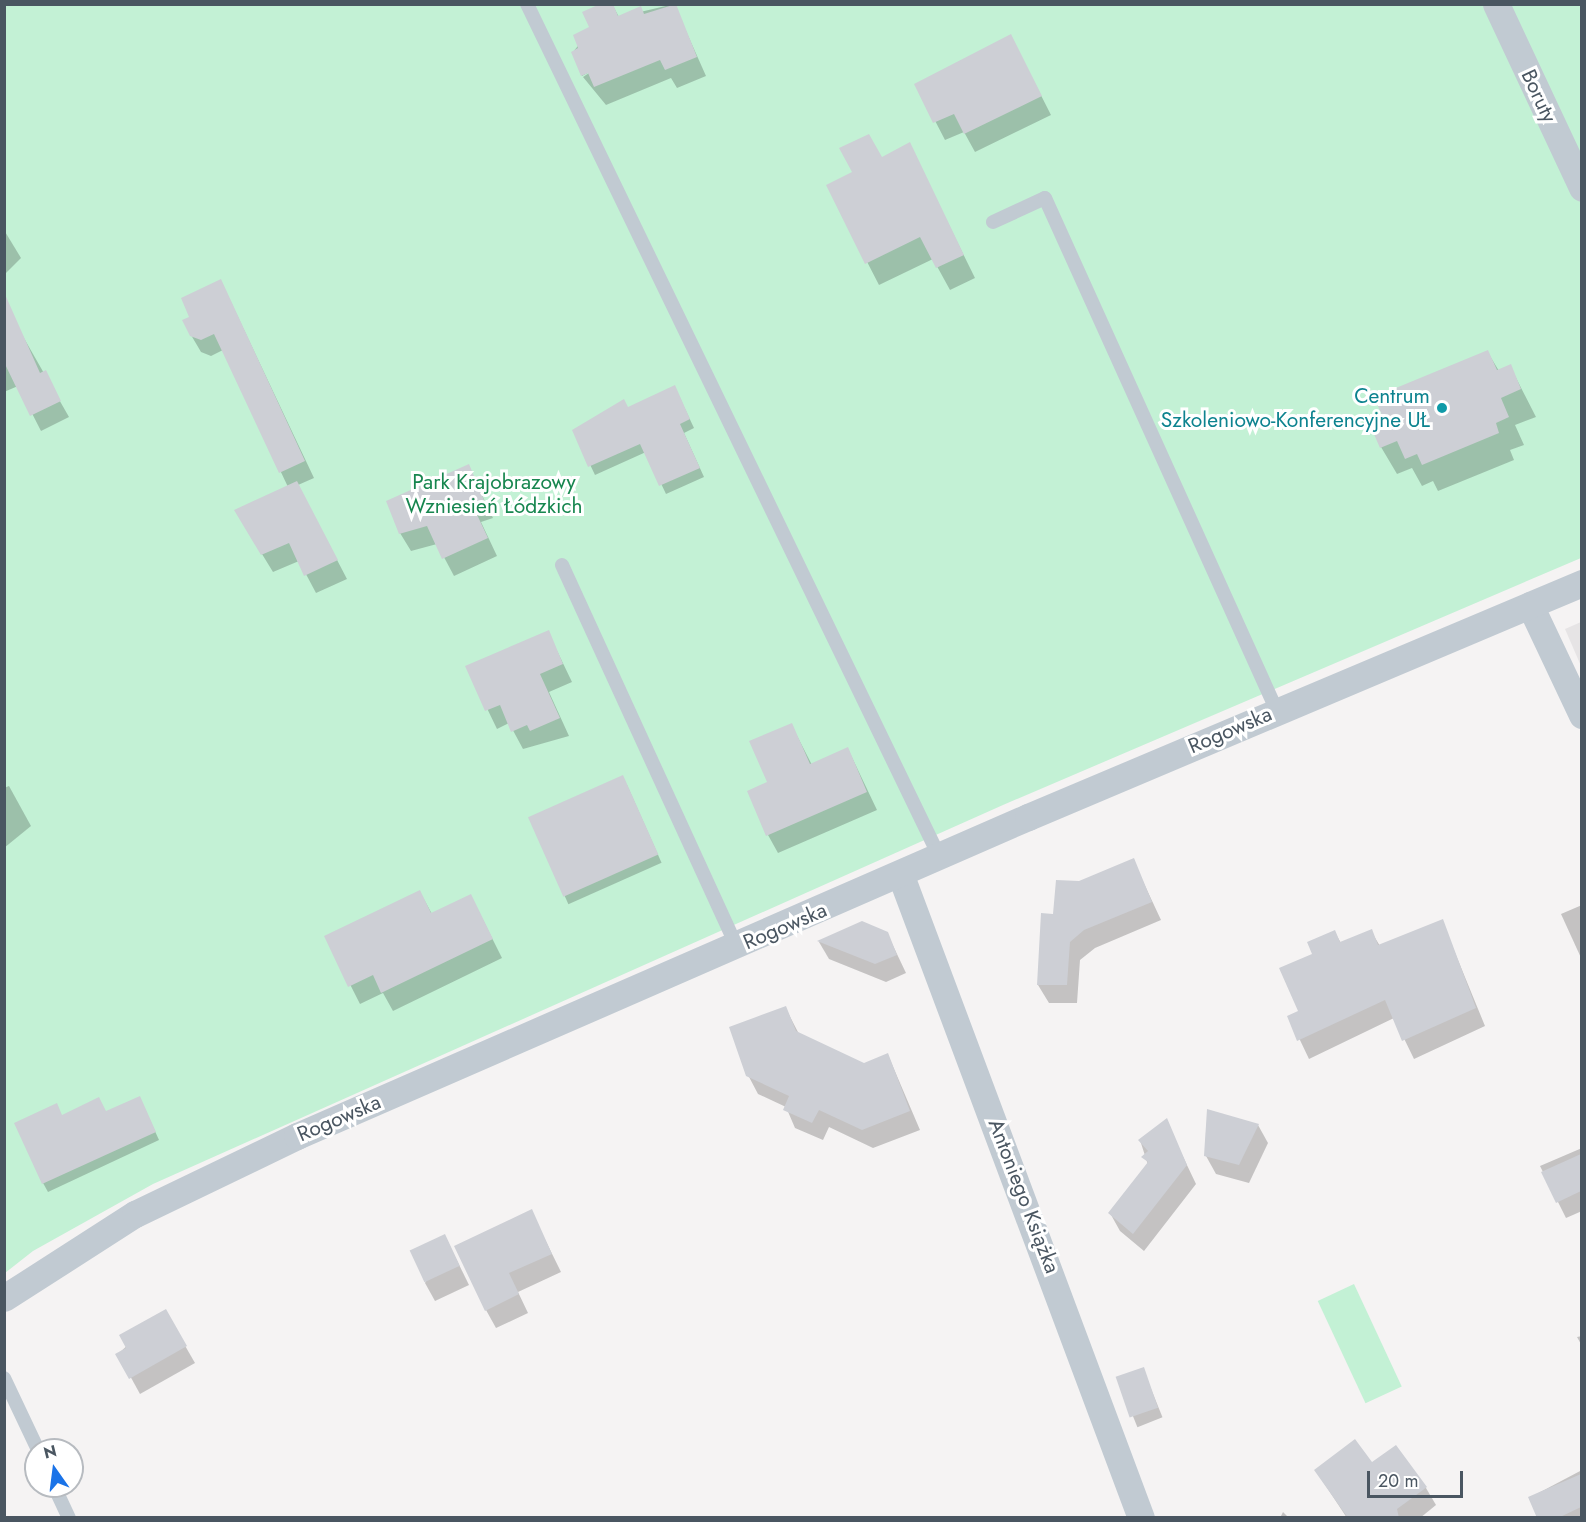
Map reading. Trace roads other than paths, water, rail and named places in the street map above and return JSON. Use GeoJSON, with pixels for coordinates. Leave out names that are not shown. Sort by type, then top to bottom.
{"type":"FeatureCollection","features":[{"type":"Feature","properties":{"kind":"street","name":"Boruty"},"geometry":{"type":"LineString","coordinates":[[1496,4],[1581,188]]}},
{"type":"Feature","properties":{"kind":"street","name":"Rogowska"},"geometry":{"type":"LineString","coordinates":[[4,1298],[135,1214],[271,1148],[1276,711],[1581,583]]}},
{"type":"Feature","properties":{"kind":"street"},"geometry":{"type":"LineString","coordinates":[[1530,605],[1581,715]]}},
{"type":"Feature","properties":{"kind":"street","name":"Antoniego Książka"},"geometry":{"type":"LineString","coordinates":[[901,876],[1141,1518]]}},
{"type":"Feature","properties":{"kind":"lane"},"geometry":{"type":"LineString","coordinates":[[527,4],[940,858]]}},
{"type":"Feature","properties":{"kind":"lane"},"geometry":{"type":"LineString","coordinates":[[993,222],[1045,198],[1276,711]]}},
{"type":"Feature","properties":{"kind":"lane"},"geometry":{"type":"LineString","coordinates":[[562,565],[737,947]]}},
{"type":"Feature","properties":{"kind":"lane"},"geometry":{"type":"LineString","coordinates":[[4,1378],[32,1438]]}},
{"type":"Feature","properties":{"kind":"lane"},"geometry":{"type":"LineString","coordinates":[[60,1498],[69,1518]]}},
{"type":"Feature","properties":{"kind":"place","name":"Centrum Szkoleniowo-Konferencyjne UŁ"},"geometry":{"type":"Point","coordinates":[1442,408]}},
{"type":"Feature","properties":{"kind":"park label","name":"Park Krajobrazowy Wzniesień Łódzkich"},"geometry":{"type":"Point","coordinates":[494,494]}}]}
